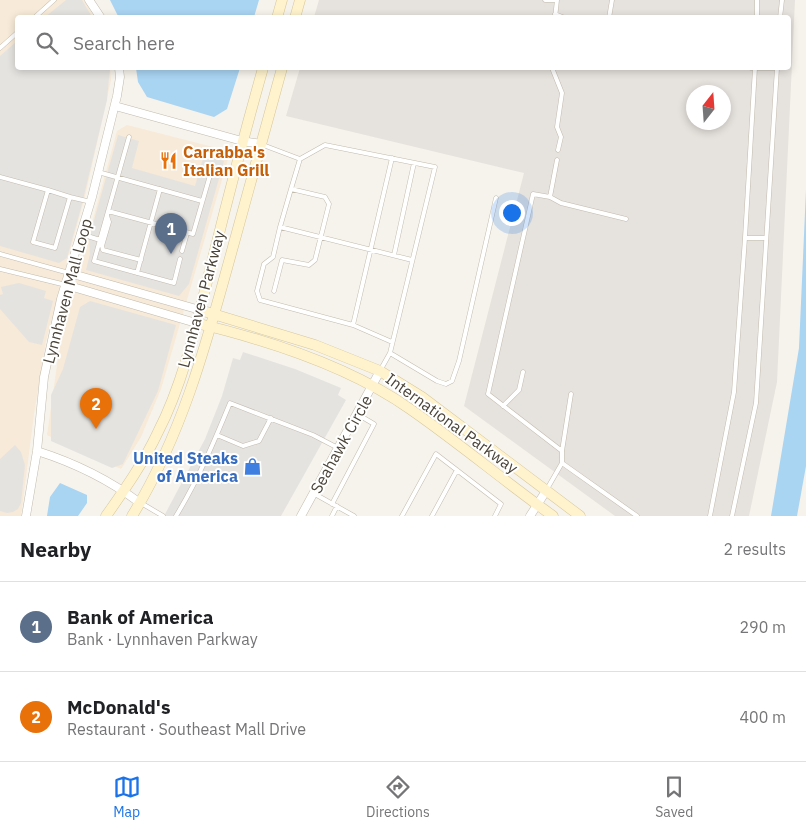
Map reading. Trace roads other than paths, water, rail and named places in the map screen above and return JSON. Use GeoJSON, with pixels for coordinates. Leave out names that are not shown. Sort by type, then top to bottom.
{"type":"FeatureCollection","features":[{"type":"Feature","properties":{"kind":"main road"},"geometry":{"type":"LineString","coordinates":[[278,15],[282,0]]}},
{"type":"Feature","properties":{"kind":"main road"},"geometry":{"type":"LineString","coordinates":[[297,15],[300,0]]}},
{"type":"Feature","properties":{"kind":"main road","name":"Lynnhaven Parkway"},"geometry":{"type":"LineString","coordinates":[[106,516],[135,474],[159,431],[175,390],[200,310],[242,141],[262,70]]}},
{"type":"Feature","properties":{"kind":"main road","name":"Lynnhaven Parkway"},"geometry":{"type":"LineString","coordinates":[[132,516],[152,483],[189,396],[215,314],[281,70]]}},
{"type":"Feature","properties":{"kind":"main road","name":"International Parkway"},"geometry":{"type":"LineString","coordinates":[[200,310],[315,345],[380,371],[422,397],[580,516]]}},
{"type":"Feature","properties":{"kind":"main road","name":"International Parkway"},"geometry":{"type":"LineString","coordinates":[[196,323],[306,356],[372,386],[409,408],[553,516]]}},
{"type":"Feature","properties":{"kind":"street"},"geometry":{"type":"LineString","coordinates":[[89,0],[98,15]]}},
{"type":"Feature","properties":{"kind":"street","name":"Lynnhaven Mall Loop"},"geometry":{"type":"LineString","coordinates":[[26,516],[37,451],[44,377],[66,285],[91,202],[115,106],[119,87],[119,70]]}},
{"type":"Feature","properties":{"kind":"street"},"geometry":{"type":"LineString","coordinates":[[115,106],[242,141],[261,144]]}},
{"type":"Feature","properties":{"kind":"street"},"geometry":{"type":"LineString","coordinates":[[69,274],[200,310]]}},
{"type":"Feature","properties":{"kind":"street"},"geometry":{"type":"LineString","coordinates":[[66,285],[196,323]]}},
{"type":"Feature","properties":{"kind":"street","name":"Seahawk Circle"},"geometry":{"type":"LineString","coordinates":[[301,516],[380,371]]}},
{"type":"Feature","properties":{"kind":"street"},"geometry":{"type":"LineString","coordinates":[[37,451],[79,466],[124,491],[140,503]]}},
{"type":"Feature","properties":{"kind":"street"},"geometry":{"type":"LineString","coordinates":[[530,516],[546,491]]}},
{"type":"Feature","properties":{"kind":"lane"},"geometry":{"type":"LineString","coordinates":[[37,15],[54,0]]}},
{"type":"Feature","properties":{"kind":"lane"},"geometry":{"type":"LineString","coordinates":[[545,0],[556,0],[555,15]]}},
{"type":"Feature","properties":{"kind":"lane"},"geometry":{"type":"LineString","coordinates":[[610,15],[612,0]]}},
{"type":"Feature","properties":{"kind":"lane"},"geometry":{"type":"LineString","coordinates":[[757,0],[757,15]]}},
{"type":"Feature","properties":{"kind":"lane"},"geometry":{"type":"LineString","coordinates":[[780,15],[782,0]]}},
{"type":"Feature","properties":{"kind":"lane"},"geometry":{"type":"LineString","coordinates":[[0,48],[15,35]]}},
{"type":"Feature","properties":{"kind":"lane"},"geometry":{"type":"LineString","coordinates":[[553,70],[562,93],[557,127],[561,137],[558,150]]}},
{"type":"Feature","properties":{"kind":"lane"},"geometry":{"type":"LineString","coordinates":[[710,516],[734,392],[745,238],[753,70]]}},
{"type":"Feature","properties":{"kind":"lane"},"geometry":{"type":"LineString","coordinates":[[732,516],[756,403],[777,70]]}},
{"type":"Feature","properties":{"kind":"lane"},"geometry":{"type":"LineString","coordinates":[[129,137],[94,261],[174,283],[180,260]]}},
{"type":"Feature","properties":{"kind":"lane"},"geometry":{"type":"LineString","coordinates":[[261,144],[300,159]]}},
{"type":"Feature","properties":{"kind":"lane"},"geometry":{"type":"LineString","coordinates":[[380,371],[390,353],[435,167],[325,145],[300,159],[273,257],[264,264],[257,291],[260,300],[353,325],[392,342]]}},
{"type":"Feature","properties":{"kind":"lane"},"geometry":{"type":"LineString","coordinates":[[353,325],[392,158]]}},
{"type":"Feature","properties":{"kind":"lane"},"geometry":{"type":"LineString","coordinates":[[550,197],[557,160]]}},
{"type":"Feature","properties":{"kind":"lane"},"geometry":{"type":"LineString","coordinates":[[394,255],[414,163]]}},
{"type":"Feature","properties":{"kind":"lane"},"geometry":{"type":"LineString","coordinates":[[108,211],[193,234],[213,165]]}},
{"type":"Feature","properties":{"kind":"lane"},"geometry":{"type":"LineString","coordinates":[[98,172],[202,202]]}},
{"type":"Feature","properties":{"kind":"lane"},"geometry":{"type":"LineString","coordinates":[[0,177],[91,202]]}},
{"type":"Feature","properties":{"kind":"lane"},"geometry":{"type":"LineString","coordinates":[[137,273],[160,189]]}},
{"type":"Feature","properties":{"kind":"lane"},"geometry":{"type":"LineString","coordinates":[[273,257],[309,265],[314,260],[329,204],[325,197],[291,189]]}},
{"type":"Feature","properties":{"kind":"lane"},"geometry":{"type":"LineString","coordinates":[[48,190],[33,242],[55,248],[70,197]]}},
{"type":"Feature","properties":{"kind":"lane"},"geometry":{"type":"LineString","coordinates":[[562,451],[488,394],[533,194],[550,197],[560,203],[626,219]]}},
{"type":"Feature","properties":{"kind":"lane"},"geometry":{"type":"LineString","coordinates":[[390,353],[437,381],[446,384],[452,381],[459,361],[496,198]]}},
{"type":"Feature","properties":{"kind":"lane"},"geometry":{"type":"LineString","coordinates":[[107,216],[109,222],[102,246],[103,250],[140,260]]}},
{"type":"Feature","properties":{"kind":"lane"},"geometry":{"type":"LineString","coordinates":[[280,227],[412,260]]}},
{"type":"Feature","properties":{"kind":"lane"},"geometry":{"type":"LineString","coordinates":[[182,250],[187,233]]}},
{"type":"Feature","properties":{"kind":"lane"},"geometry":{"type":"LineString","coordinates":[[81,234],[100,240]]}},
{"type":"Feature","properties":{"kind":"lane"},"geometry":{"type":"LineString","coordinates":[[745,238],[766,238]]}},
{"type":"Feature","properties":{"kind":"lane"},"geometry":{"type":"LineString","coordinates":[[0,254],[69,274]]}},
{"type":"Feature","properties":{"kind":"lane"},"geometry":{"type":"LineString","coordinates":[[274,291],[282,260]]}},
{"type":"Feature","properties":{"kind":"lane"},"geometry":{"type":"LineString","coordinates":[[0,269],[66,285]]}},
{"type":"Feature","properties":{"kind":"lane"},"geometry":{"type":"LineString","coordinates":[[503,406],[519,390],[523,372]]}},
{"type":"Feature","properties":{"kind":"lane"},"geometry":{"type":"LineString","coordinates":[[546,491],[562,463],[570,394]]}},
{"type":"Feature","properties":{"kind":"lane"},"geometry":{"type":"LineString","coordinates":[[176,516],[190,493],[230,403],[313,435],[338,448]]}},
{"type":"Feature","properties":{"kind":"lane"},"geometry":{"type":"LineString","coordinates":[[332,504],[374,424],[357,414]]}},
{"type":"Feature","properties":{"kind":"lane"},"geometry":{"type":"LineString","coordinates":[[217,435],[244,446],[259,441],[271,418]]}},
{"type":"Feature","properties":{"kind":"lane"},"geometry":{"type":"LineString","coordinates":[[402,516],[436,454],[501,504],[495,516]]}},
{"type":"Feature","properties":{"kind":"lane"},"geometry":{"type":"LineString","coordinates":[[562,463],[637,516]]}},
{"type":"Feature","properties":{"kind":"lane"},"geometry":{"type":"LineString","coordinates":[[432,516],[457,470]]}},
{"type":"Feature","properties":{"kind":"lane"},"geometry":{"type":"LineString","coordinates":[[314,493],[354,516]]}},
{"type":"Feature","properties":{"kind":"lane"},"geometry":{"type":"LineString","coordinates":[[140,503],[163,516]]}},
{"type":"Feature","properties":{"kind":"lane"},"geometry":{"type":"LineString","coordinates":[[332,516],[337,506]]}},
{"type":"Feature","properties":{"kind":"water"},"geometry":{"type":"Polygon","coordinates":[[[110,0],[259,0],[255,15],[118,15],[110,0]]]}},
{"type":"Feature","properties":{"kind":"water"},"geometry":{"type":"Polygon","coordinates":[[[136,70],[239,70],[227,109],[214,117],[147,97],[138,82],[136,70]]]}},
{"type":"Feature","properties":{"kind":"water"},"geometry":{"type":"Polygon","coordinates":[[[806,190],[806,466],[797,516],[771,516],[799,348],[806,190]]]}},
{"type":"Feature","properties":{"kind":"water"},"geometry":{"type":"Polygon","coordinates":[[[60,483],[87,495],[87,503],[78,516],[47,516],[50,497],[60,483]]]}},
{"type":"Feature","properties":{"kind":"place","name":"Carrabba's Italian Grill"},"geometry":{"type":"Point","coordinates":[169,161]}},
{"type":"Feature","properties":{"kind":"place","name":"Bank of America"},"geometry":{"type":"Point","coordinates":[171,254]}},
{"type":"Feature","properties":{"kind":"place","name":"McDonald's"},"geometry":{"type":"Point","coordinates":[96,429]}},
{"type":"Feature","properties":{"kind":"place","name":"United Steaks of America"},"geometry":{"type":"Point","coordinates":[252,467]}}]}
